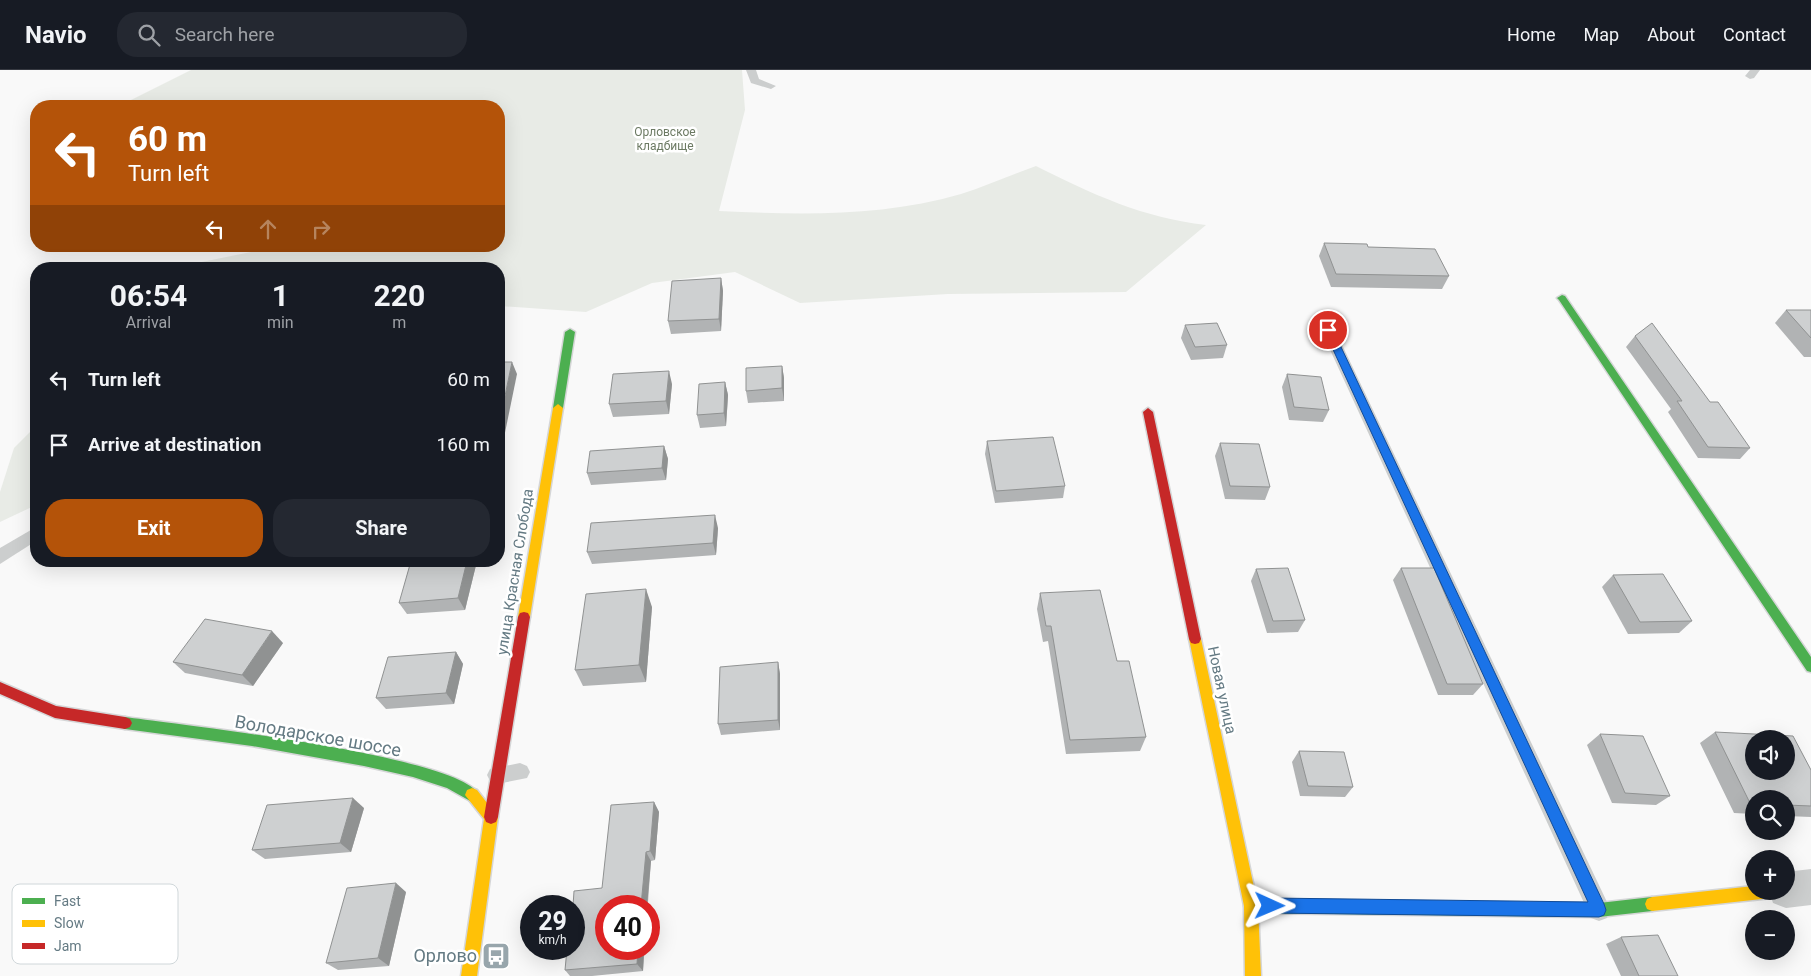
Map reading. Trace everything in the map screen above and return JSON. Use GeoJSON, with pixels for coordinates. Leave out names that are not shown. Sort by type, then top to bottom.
{"type":"FeatureCollection","features":[{"type":"Feature","properties":{"kind":"street"},"geometry":{"type":"LineString","coordinates":[[1562,298],[1811,667]]}},
{"type":"Feature","properties":{"kind":"street","name":"улица Красная Слобода"},"geometry":{"type":"LineString","coordinates":[[491,817],[570,332]]}},
{"type":"Feature","properties":{"kind":"street","name":"Новая улица"},"geometry":{"type":"LineString","coordinates":[[1148,412],[1251,906],[1253,976]]}},
{"type":"Feature","properties":{"kind":"street","name":"Володарское шоссе"},"geometry":{"type":"LineString","coordinates":[[1,691],[56,712],[357,758],[441,778],[470,792],[491,817]]}},
{"type":"Feature","properties":{"kind":"street"},"geometry":{"type":"LineString","coordinates":[[469,976],[491,817]]}},
{"type":"Feature","properties":{"kind":"street"},"geometry":{"type":"LineString","coordinates":[[1795,889],[1811,887]]}},
{"type":"Feature","properties":{"kind":"street"},"geometry":{"type":"LineString","coordinates":[[1251,906],[1599,910],[1745,894]]}},
{"type":"Feature","properties":{"kind":"lane"},"geometry":{"type":"LineString","coordinates":[[751,70],[756,81],[771,86]]}},
{"type":"Feature","properties":{"kind":"lane"},"geometry":{"type":"LineString","coordinates":[[1328,330],[1599,910]]}},
{"type":"Feature","properties":{"kind":"lane"},"geometry":{"type":"LineString","coordinates":[[0,557],[30,537]]}},
{"type":"Feature","properties":{"kind":"lane"},"geometry":{"type":"LineString","coordinates":[[497,775],[520,772]]}},
{"type":"Feature","properties":{"kind":"green space","name":"Орловское кладбище"},"geometry":{"type":"Polygon","coordinates":[[[191,70],[742,70],[745,110],[719,211],[841,213],[901,207],[961,194],[1036,166],[1077,186],[1139,211],[1183,222],[1206,225],[1126,292],[948,294],[800,303],[735,272],[652,283],[586,312],[505,306],[505,262],[202,262],[251,252],[505,252],[505,100],[131,100],[191,70]]]}},
{"type":"Feature","properties":{"kind":"green space"},"geometry":{"type":"Polygon","coordinates":[[[30,432],[30,508],[0,522],[0,492],[14,448],[30,432]]]}},
{"type":"Feature","properties":{"kind":"building"},"geometry":{"type":"Polygon","coordinates":[[[1324,243],[1367,244],[1368,247],[1435,249],[1449,276],[1336,274],[1324,243]]]}},
{"type":"Feature","properties":{"kind":"building"},"geometry":{"type":"Polygon","coordinates":[[[721,278],[719,319],[668,321],[672,281],[721,278]]]}},
{"type":"Feature","properties":{"kind":"building"},"geometry":{"type":"Polygon","coordinates":[[[1786,310],[1811,310],[1811,338],[1786,310]]]}},
{"type":"Feature","properties":{"kind":"building"},"geometry":{"type":"Polygon","coordinates":[[[1217,323],[1227,345],[1195,347],[1185,325],[1217,323]]]}},
{"type":"Feature","properties":{"kind":"building"},"geometry":{"type":"Polygon","coordinates":[[[1652,323],[1710,402],[1718,402],[1750,448],[1708,447],[1677,401],[1682,401],[1635,336],[1652,323]]]}},
{"type":"Feature","properties":{"kind":"building"},"geometry":{"type":"Polygon","coordinates":[[[505,362],[512,362],[505,396],[505,362]]]}},
{"type":"Feature","properties":{"kind":"building"},"geometry":{"type":"Polygon","coordinates":[[[782,366],[782,388],[746,391],[746,368],[782,366]]]}},
{"type":"Feature","properties":{"kind":"building"},"geometry":{"type":"Polygon","coordinates":[[[669,371],[666,401],[609,404],[613,374],[669,371]]]}},
{"type":"Feature","properties":{"kind":"building"},"geometry":{"type":"Polygon","coordinates":[[[1287,374],[1321,377],[1329,410],[1294,407],[1287,374]]]}},
{"type":"Feature","properties":{"kind":"building"},"geometry":{"type":"Polygon","coordinates":[[[725,382],[724,413],[697,415],[699,384],[725,382]]]}},
{"type":"Feature","properties":{"kind":"building"},"geometry":{"type":"Polygon","coordinates":[[[1053,437],[1065,486],[996,491],[987,441],[1053,437]]]}},
{"type":"Feature","properties":{"kind":"building"},"geometry":{"type":"Polygon","coordinates":[[[1220,443],[1259,444],[1270,487],[1230,486],[1220,443]]]}},
{"type":"Feature","properties":{"kind":"building"},"geometry":{"type":"Polygon","coordinates":[[[664,446],[662,468],[587,473],[590,451],[664,446]]]}},
{"type":"Feature","properties":{"kind":"building"},"geometry":{"type":"Polygon","coordinates":[[[715,515],[713,543],[587,552],[591,523],[715,515]]]}},
{"type":"Feature","properties":{"kind":"building"},"geometry":{"type":"Polygon","coordinates":[[[409,567],[466,567],[458,598],[399,603],[409,567]]]}},
{"type":"Feature","properties":{"kind":"building"},"geometry":{"type":"Polygon","coordinates":[[[1288,568],[1305,620],[1273,621],[1256,569],[1288,568]]]}},
{"type":"Feature","properties":{"kind":"building"},"geometry":{"type":"Polygon","coordinates":[[[1401,568],[1434,568],[1483,684],[1447,684],[1401,568]]]}},
{"type":"Feature","properties":{"kind":"building"},"geometry":{"type":"Polygon","coordinates":[[[1663,574],[1692,621],[1640,622],[1613,575],[1663,574]]]}},
{"type":"Feature","properties":{"kind":"building"},"geometry":{"type":"Polygon","coordinates":[[[646,589],[639,665],[575,670],[586,594],[646,589]]]}},
{"type":"Feature","properties":{"kind":"building"},"geometry":{"type":"Polygon","coordinates":[[[1100,590],[1117,661],[1129,661],[1146,737],[1070,740],[1051,626],[1046,626],[1040,593],[1100,590]]]}},
{"type":"Feature","properties":{"kind":"building"},"geometry":{"type":"Polygon","coordinates":[[[205,619],[272,631],[242,675],[173,662],[205,619]]]}},
{"type":"Feature","properties":{"kind":"building"},"geometry":{"type":"Polygon","coordinates":[[[456,652],[446,693],[376,698],[388,657],[456,652]]]}},
{"type":"Feature","properties":{"kind":"building"},"geometry":{"type":"Polygon","coordinates":[[[778,662],[778,720],[718,724],[720,667],[778,662]]]}},
{"type":"Feature","properties":{"kind":"building"},"geometry":{"type":"Polygon","coordinates":[[[1715,732],[1745,734],[1745,780],[1795,780],[1795,740],[1811,770],[1811,806],[1795,805],[1795,790],[1745,790],[1745,793],[1715,732]]]}},
{"type":"Feature","properties":{"kind":"building"},"geometry":{"type":"Polygon","coordinates":[[[1600,734],[1643,736],[1670,796],[1625,793],[1600,734]]]}},
{"type":"Feature","properties":{"kind":"building"},"geometry":{"type":"Polygon","coordinates":[[[1299,751],[1344,752],[1353,787],[1308,786],[1299,751]]]}},
{"type":"Feature","properties":{"kind":"building"},"geometry":{"type":"Polygon","coordinates":[[[353,798],[340,843],[252,850],[267,805],[353,798]]]}},
{"type":"Feature","properties":{"kind":"building"},"geometry":{"type":"Polygon","coordinates":[[[654,802],[650,851],[646,852],[642,895],[595,895],[595,960],[637,960],[637,964],[565,970],[566,960],[585,960],[585,895],[574,895],[574,891],[602,888],[611,805],[654,802]]]}},
{"type":"Feature","properties":{"kind":"building"},"geometry":{"type":"Polygon","coordinates":[[[396,883],[378,958],[326,963],[347,888],[396,883]]]}},
{"type":"Feature","properties":{"kind":"building"},"geometry":{"type":"Polygon","coordinates":[[[1658,935],[1678,976],[1639,976],[1621,937],[1658,935]]]}},
{"type":"Feature","properties":{"kind":"traffic: fast"},"geometry":{"type":"LineString","coordinates":[[1562,298],[1811,667]]}},
{"type":"Feature","properties":{"kind":"traffic: fast"},"geometry":{"type":"LineString","coordinates":[[558,408],[570,332]]}},
{"type":"Feature","properties":{"kind":"traffic: fast"},"geometry":{"type":"LineString","coordinates":[[125,723],[252,740],[364,759],[451,782],[472,795]]}},
{"type":"Feature","properties":{"kind":"traffic: fast"},"geometry":{"type":"LineString","coordinates":[[1251,906],[1599,910],[1652,904]]}},
{"type":"Feature","properties":{"kind":"traffic: slow"},"geometry":{"type":"LineString","coordinates":[[524,617],[558,408]]}},
{"type":"Feature","properties":{"kind":"traffic: slow"},"geometry":{"type":"LineString","coordinates":[[1195,639],[1251,906],[1253,976]]}},
{"type":"Feature","properties":{"kind":"traffic: slow"},"geometry":{"type":"LineString","coordinates":[[469,976],[491,817],[472,795]]}},
{"type":"Feature","properties":{"kind":"traffic: slow"},"geometry":{"type":"LineString","coordinates":[[1652,904],[1745,894]]}},
{"type":"Feature","properties":{"kind":"traffic: jam"},"geometry":{"type":"LineString","coordinates":[[1148,412],[1195,639]]}},
{"type":"Feature","properties":{"kind":"traffic: jam"},"geometry":{"type":"LineString","coordinates":[[491,817],[524,617]]}},
{"type":"Feature","properties":{"kind":"traffic: jam"},"geometry":{"type":"LineString","coordinates":[[0,688],[55,712],[125,723]]}},
{"type":"Feature","properties":{"kind":"place","name":"Орлово"},"geometry":{"type":"Point","coordinates":[496,956]}},
{"type":"Feature","properties":{"kind":"route"},"geometry":{"type":"LineString","coordinates":[[1270,906],[1599,910],[1328,330]]}}]}
